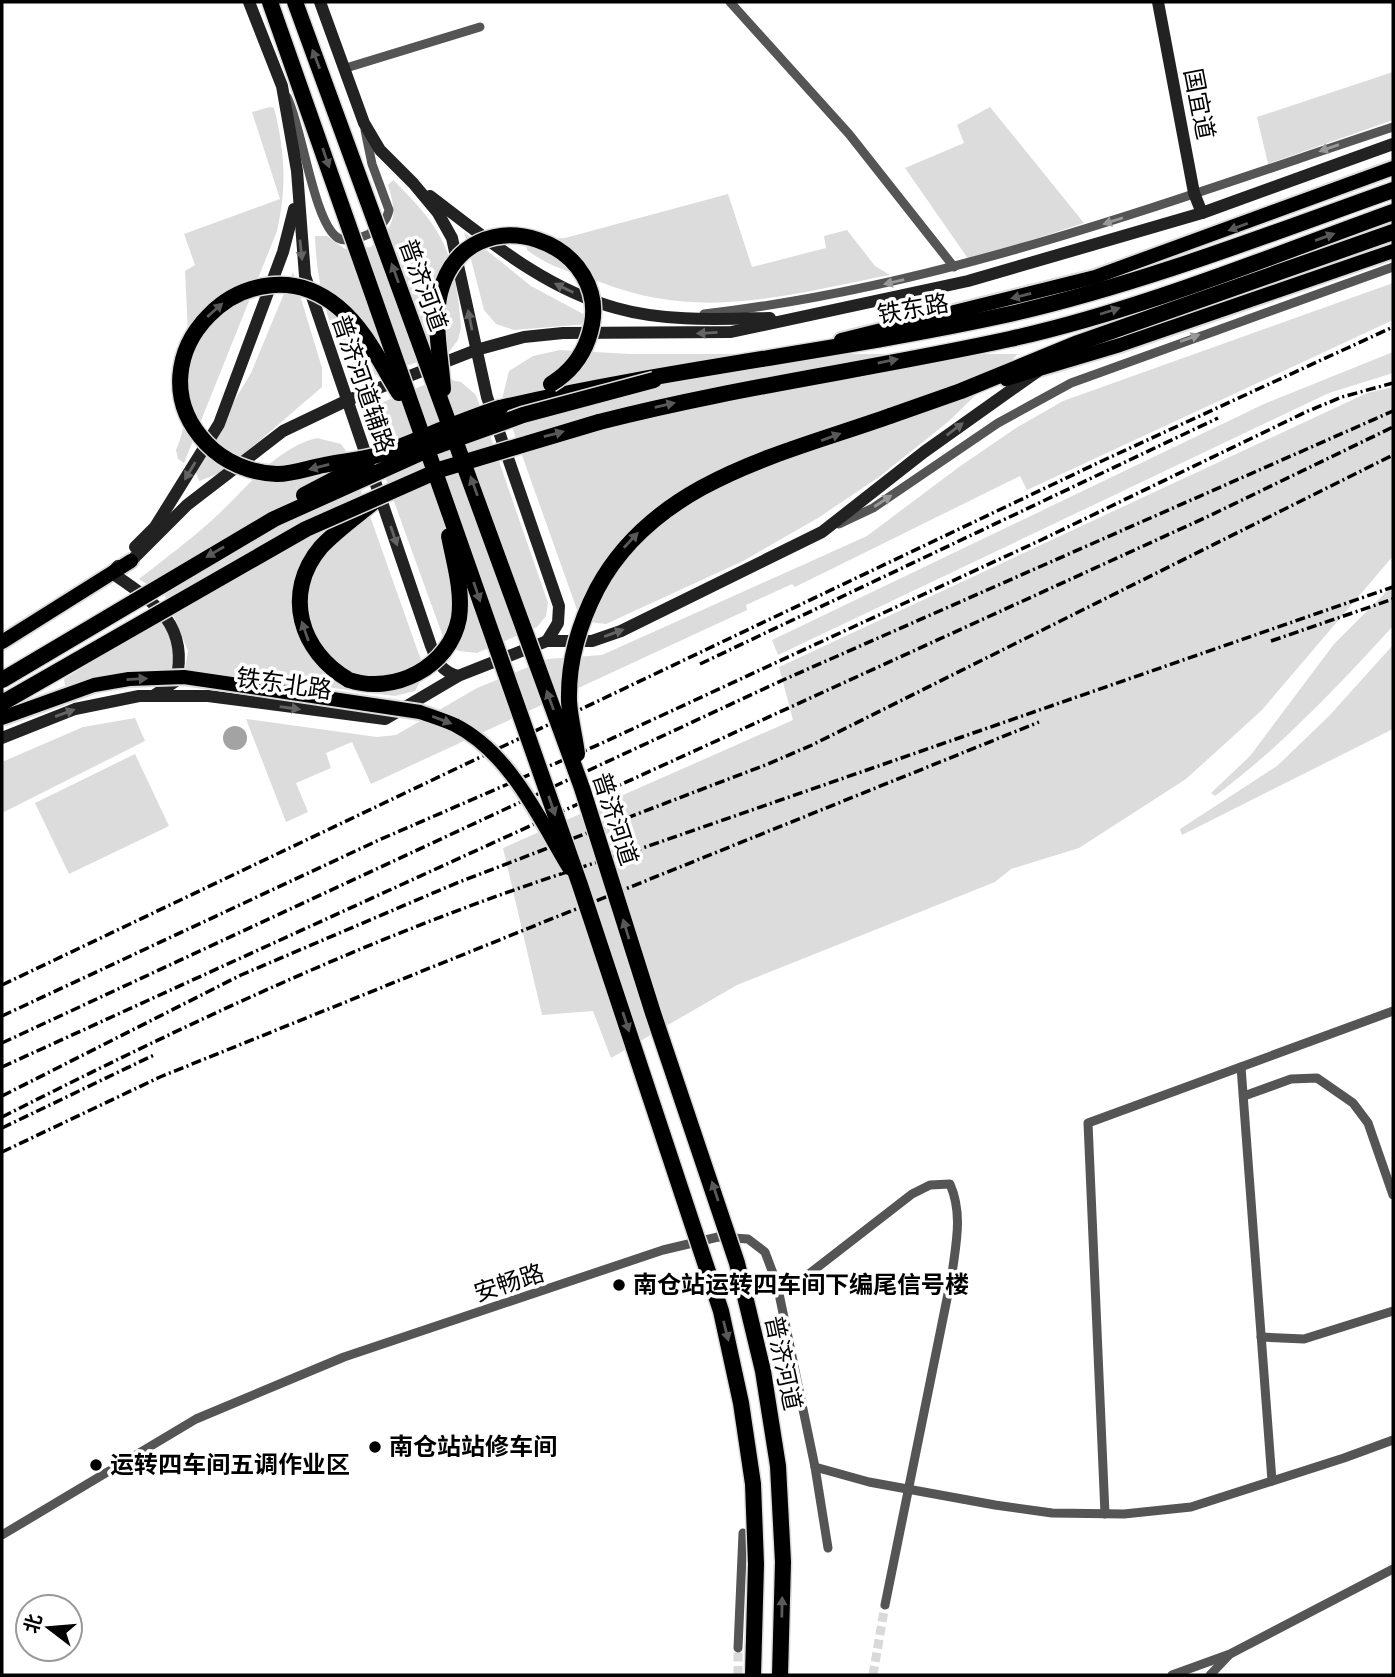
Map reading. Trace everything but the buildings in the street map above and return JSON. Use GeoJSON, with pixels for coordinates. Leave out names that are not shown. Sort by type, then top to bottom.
{"type":"FeatureCollection","features":[{"type":"Feature","properties":{"kind":"highway","name":"普济河道"},"geometry":{"type":"LineString","coordinates":[[270,2],[443,503],[580,885],[695,1231],[733,1360],[750,1460],[755,1520],[753,1675]]}},
{"type":"Feature","properties":{"kind":"highway","name":"普济河道"},"geometry":{"type":"LineString","coordinates":[[295,2],[582,788],[653,1013],[726,1224],[761,1360],[778,1466],[783,1562],[780,1675]]}},
{"type":"Feature","properties":{"kind":"highway","name":"铁东路"},"geometry":{"type":"LineString","coordinates":[[274,519],[434,447],[536,411],[654,380],[801,351],[939,328],[1131,282],[1393,190]]}},
{"type":"Feature","properties":{"kind":"highway","name":"铁东路"},"geometry":{"type":"LineString","coordinates":[[377,499],[442,469],[511,446],[660,406],[1010,339],[1075,322],[1198,282],[1393,212]]}},
{"type":"Feature","properties":{"kind":"highway"},"geometry":{"type":"LineString","coordinates":[[582,788],[569,703],[572,662],[585,615],[608,569],[622,549],[661,513],[702,487],[961,391],[1078,343],[1393,232]]}},
{"type":"Feature","properties":{"kind":"highway"},"geometry":{"type":"LineString","coordinates":[[445,410],[438,305],[445,279],[463,254],[479,242],[502,236],[528,236],[548,243],[572,261],[587,285],[593,320],[581,355],[563,377],[500,408]]}},
{"type":"Feature","properties":{"kind":"highway"},"geometry":{"type":"LineString","coordinates":[[380,454],[282,474],[252,470],[223,457],[193,426],[181,395],[183,358],[199,326],[223,302],[251,288],[283,285],[308,289],[333,303],[356,326],[412,412]]}},
{"type":"Feature","properties":{"kind":"highway"},"geometry":{"type":"LineString","coordinates":[[2,680],[274,519],[310,491],[380,454],[460,421],[500,408],[586,388],[654,380]]}},
{"type":"Feature","properties":{"kind":"highway"},"geometry":{"type":"LineString","coordinates":[[377,499],[321,548],[304,576],[300,597],[304,633],[316,653],[341,675],[369,685],[400,681],[420,672],[440,656],[454,634],[460,599],[443,503]]}},
{"type":"Feature","properties":{"kind":"highway"},"geometry":{"type":"LineString","coordinates":[[2,703],[306,529],[377,499]]}},
{"type":"Feature","properties":{"kind":"main road"},"geometry":{"type":"LineString","coordinates":[[801,351],[1095,277],[1393,168]]}},
{"type":"Feature","properties":{"kind":"main road"},"geometry":{"type":"LineString","coordinates":[[961,391],[1041,369],[1393,251]]}},
{"type":"Feature","properties":{"kind":"main road"},"geometry":{"type":"LineString","coordinates":[[2,642],[131,561]]}},
{"type":"Feature","properties":{"kind":"main road"},"geometry":{"type":"LineString","coordinates":[[2,718],[94,685],[184,677],[420,712],[456,725],[482,743],[500,762],[527,799],[580,885]]}},
{"type":"Feature","properties":{"kind":"street","name":"普济河道辅路"},"geometry":{"type":"LineString","coordinates":[[249,2],[292,107],[324,220],[337,238],[345,241],[374,231],[387,218],[389,210],[372,164],[364,123],[346,68],[320,2]]}},
{"type":"Feature","properties":{"kind":"street"},"geometry":{"type":"LineString","coordinates":[[730,2],[849,134],[954,267]]}},
{"type":"Feature","properties":{"kind":"street","name":"国宜道"},"geometry":{"type":"LineString","coordinates":[[1158,2],[1194,193],[1202,214]]}},
{"type":"Feature","properties":{"kind":"street"},"geometry":{"type":"LineString","coordinates":[[346,68],[480,27]]}},
{"type":"Feature","properties":{"kind":"street","name":"普济河道辅路"},"geometry":{"type":"LineString","coordinates":[[282,86],[294,149],[304,276],[431,646],[446,673],[458,676]]}},
{"type":"Feature","properties":{"kind":"street","name":"普济河道辅路"},"geometry":{"type":"LineString","coordinates":[[364,123],[380,150],[438,213],[452,238],[487,397],[559,606],[558,623],[547,641]]}},
{"type":"Feature","properties":{"kind":"street","name":"铁东路"},"geometry":{"type":"LineString","coordinates":[[676,317],[800,302],[954,267],[1108,223],[1393,127]]}},
{"type":"Feature","properties":{"kind":"street","name":"铁东路"},"geometry":{"type":"LineString","coordinates":[[348,400],[476,350],[524,337],[563,333],[705,334],[799,317],[1027,266],[1202,214],[1393,144]]}},
{"type":"Feature","properties":{"kind":"street","name":"铁东路"},"geometry":{"type":"LineString","coordinates":[[413,183],[515,260],[570,291],[617,309],[676,317],[799,317]]}},
{"type":"Feature","properties":{"kind":"street"},"geometry":{"type":"LineString","coordinates":[[153,696],[176,681],[181,660],[174,632],[160,607],[112,573],[155,527],[219,424],[284,252],[297,189]]}},
{"type":"Feature","properties":{"kind":"street"},"geometry":{"type":"LineString","coordinates":[[547,641],[592,640],[621,631],[873,508],[998,423],[1071,383],[1393,267]]}},
{"type":"Feature","properties":{"kind":"street"},"geometry":{"type":"LineString","coordinates":[[822,532],[954,430],[1078,343]]}},
{"type":"Feature","properties":{"kind":"street"},"geometry":{"type":"LineString","coordinates":[[131,561],[187,505],[283,431],[348,400]]}},
{"type":"Feature","properties":{"kind":"street","name":"铁东北路"},"geometry":{"type":"LineString","coordinates":[[2,738],[75,709],[153,696],[208,696],[386,719],[458,676],[547,641]]}},
{"type":"Feature","properties":{"kind":"street"},"geometry":{"type":"LineString","coordinates":[[1105,1514],[1088,1123],[1393,1011]]}},
{"type":"Feature","properties":{"kind":"street"},"geometry":{"type":"LineString","coordinates":[[1241,1067],[1272,1481]]}},
{"type":"Feature","properties":{"kind":"street"},"geometry":{"type":"LineString","coordinates":[[1244,1096],[1291,1079],[1317,1078],[1353,1103],[1368,1123],[1393,1195]]}},
{"type":"Feature","properties":{"kind":"street"},"geometry":{"type":"LineString","coordinates":[[777,1284],[805,1278],[912,1194],[930,1185],[950,1184],[957,1201],[958,1223],[952,1274],[906,1489],[886,1605]]}},
{"type":"Feature","properties":{"kind":"street","name":"安畅路"},"geometry":{"type":"LineString","coordinates":[[2,1535],[196,1419],[344,1357],[663,1250],[718,1237],[748,1239],[765,1252],[777,1284],[815,1467],[828,1548]]}},
{"type":"Feature","properties":{"kind":"street"},"geometry":{"type":"LineString","coordinates":[[1261,1337],[1304,1339],[1393,1311]]}},
{"type":"Feature","properties":{"kind":"street"},"geometry":{"type":"LineString","coordinates":[[815,1467],[906,1489],[1052,1513],[1105,1514],[1191,1507],[1393,1440]]}},
{"type":"Feature","properties":{"kind":"street"},"geometry":{"type":"LineString","coordinates":[[738,1648],[743,1534]]}},
{"type":"Feature","properties":{"kind":"street"},"geometry":{"type":"LineString","coordinates":[[1172,1675],[1230,1654],[1393,1569]]}},
{"type":"Feature","properties":{"kind":"street"},"geometry":{"type":"LineString","coordinates":[[1210,1675],[1230,1654]]}},
{"type":"Feature","properties":{"kind":"shaded area"},"geometry":{"type":"Polygon","coordinates":[[[1393,72],[1393,120],[1268,164],[1257,117],[1393,72]]]}},
{"type":"Feature","properties":{"kind":"shaded area"},"geometry":{"type":"Polygon","coordinates":[[[990,107],[1084,223],[969,260],[905,168],[964,143],[957,125],[990,107]]]}},
{"type":"Feature","properties":{"kind":"shaded area"},"geometry":{"type":"Polygon","coordinates":[[[274,108],[278,124],[283,169],[277,231],[184,463],[178,459],[176,450],[182,433],[188,389],[185,271],[195,265],[184,234],[280,199],[252,112],[274,108]]]}},
{"type":"Feature","properties":{"kind":"shaded area"},"geometry":{"type":"Polygon","coordinates":[[[393,180],[425,214],[444,245],[455,280],[461,327],[458,340],[449,352],[374,376],[359,368],[336,337],[322,294],[315,236],[327,236],[345,249],[371,247],[390,226],[392,220],[393,205],[388,185],[393,180]]]}},
{"type":"Feature","properties":{"kind":"shaded area"},"geometry":{"type":"Polygon","coordinates":[[[728,194],[752,267],[826,248],[824,236],[847,230],[875,266],[890,275],[779,297],[709,303],[674,301],[637,294],[563,269],[527,250],[525,239],[565,238],[728,194]]]}},
{"type":"Feature","properties":{"kind":"shaded area"},"geometry":{"type":"Polygon","coordinates":[[[464,232],[531,286],[600,323],[514,330],[496,324],[484,310],[464,232]]]}},
{"type":"Feature","properties":{"kind":"shaded area"},"geometry":{"type":"Polygon","coordinates":[[[293,272],[322,368],[322,387],[223,472],[199,481],[194,468],[251,373],[293,272]]]}},
{"type":"Feature","properties":{"kind":"shaded area"},"geometry":{"type":"Polygon","coordinates":[[[1393,283],[1393,320],[1027,490],[1020,476],[795,587],[792,584],[746,605],[747,610],[371,784],[352,742],[326,753],[331,768],[296,783],[308,812],[286,822],[246,719],[377,737],[396,735],[477,688],[548,659],[602,655],[867,536],[959,467],[1016,428],[1063,401],[1393,283]]]}},
{"type":"Feature","properties":{"kind":"shaded area"},"geometry":{"type":"Polygon","coordinates":[[[560,350],[630,354],[1018,354],[949,421],[879,477],[818,518],[743,561],[606,624],[581,621],[502,399],[509,371],[533,356],[560,350]]]}},
{"type":"Feature","properties":{"kind":"shaded area"},"geometry":{"type":"Polygon","coordinates":[[[1393,352],[1393,373],[1329,393],[778,655],[772,640],[1264,404],[1393,352]]]}},
{"type":"Feature","properties":{"kind":"shaded area"},"geometry":{"type":"Polygon","coordinates":[[[441,378],[461,382],[476,395],[548,603],[546,616],[537,627],[477,653],[459,651],[446,645],[371,438],[372,415],[383,402],[441,378]]]}},
{"type":"Feature","properties":{"kind":"shaded area"},"geometry":{"type":"Polygon","coordinates":[[[1393,387],[1393,556],[1262,710],[1186,779],[1079,848],[1011,869],[995,882],[737,985],[611,1058],[593,1011],[542,1015],[503,848],[793,720],[779,667],[1367,393],[1393,387]]]}},
{"type":"Feature","properties":{"kind":"shaded area"},"geometry":{"type":"Polygon","coordinates":[[[317,438],[341,444],[348,454],[422,663],[422,678],[415,691],[395,696],[185,669],[188,651],[165,596],[139,579],[202,529],[273,461],[301,443],[317,438]]]}},
{"type":"Feature","properties":{"kind":"shaded area"},"geometry":{"type":"Polygon","coordinates":[[[1393,585],[1393,626],[1286,736],[1215,796],[1211,793],[1250,756],[1334,644],[1393,585]]]}},
{"type":"Feature","properties":{"kind":"shaded area"},"geometry":{"type":"Polygon","coordinates":[[[163,619],[173,643],[175,669],[105,674],[65,686],[64,679],[163,619]]]}},
{"type":"Feature","properties":{"kind":"shaded area"},"geometry":{"type":"Polygon","coordinates":[[[1393,645],[1393,729],[1182,835],[1180,829],[1277,766],[1329,716],[1393,645]]]}},
{"type":"Feature","properties":{"kind":"shaded area"},"geometry":{"type":"Polygon","coordinates":[[[135,718],[145,741],[2,813],[2,762],[83,727],[135,718]]]}},
{"type":"Feature","properties":{"kind":"shaded area"},"geometry":{"type":"Polygon","coordinates":[[[235,726],[244,729],[247,738],[244,747],[235,750],[226,747],[223,738],[226,729],[235,726]]]}},
{"type":"Feature","properties":{"kind":"shaded area"},"geometry":{"type":"Polygon","coordinates":[[[135,754],[169,826],[69,874],[35,803],[135,754]]]}},
{"type":"Feature","properties":{"kind":"tunnel"},"geometry":{"type":"LineString","coordinates":[[873,1675],[885,1605]]}},
{"type":"Feature","properties":{"kind":"tunnel"},"geometry":{"type":"LineString","coordinates":[[738,1648],[738,1675]]}},
{"type":"Feature","properties":{"kind":"railway"},"geometry":{"type":"LineString","coordinates":[[2,985],[1104,460],[1393,327]]}},
{"type":"Feature","properties":{"kind":"railway"},"geometry":{"type":"LineString","coordinates":[[2,1016],[379,840],[600,744],[1041,540],[1308,411],[1342,397],[1393,383]]}},
{"type":"Feature","properties":{"kind":"railway"},"geometry":{"type":"LineString","coordinates":[[2,1043],[783,680],[1393,411]]}},
{"type":"Feature","properties":{"kind":"railway"},"geometry":{"type":"LineString","coordinates":[[700,664],[1218,418]]}},
{"type":"Feature","properties":{"kind":"railway"},"geometry":{"type":"LineString","coordinates":[[2,1067],[1209,516],[1393,427]]}},
{"type":"Feature","properties":{"kind":"railway"},"geometry":{"type":"LineString","coordinates":[[2,1096],[241,975],[459,882],[812,745],[1393,455]]}},
{"type":"Feature","properties":{"kind":"railway"},"geometry":{"type":"LineString","coordinates":[[2,1117],[234,1005],[312,970],[471,906],[1393,587]]}},
{"type":"Feature","properties":{"kind":"railway"},"geometry":{"type":"LineString","coordinates":[[1271,641],[1393,599]]}},
{"type":"Feature","properties":{"kind":"railway"},"geometry":{"type":"LineString","coordinates":[[2,1152],[160,1077],[1039,722]]}},
{"type":"Feature","properties":{"kind":"railway"},"geometry":{"type":"LineString","coordinates":[[2,1128],[156,1054]]}},
{"type":"Feature","properties":{"kind":"place","name":"南仓站运转四车间下编尾信号楼"},"geometry":{"type":"Point","coordinates":[619,1285]}},
{"type":"Feature","properties":{"kind":"place","name":"南仓站站修车间"},"geometry":{"type":"Point","coordinates":[375,1447]}},
{"type":"Feature","properties":{"kind":"place","name":"运转四车间五调作业区"},"geometry":{"type":"Point","coordinates":[96,1465]}}]}
